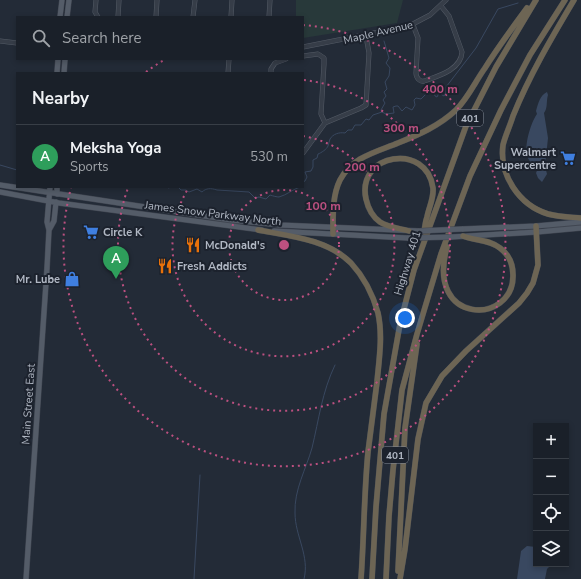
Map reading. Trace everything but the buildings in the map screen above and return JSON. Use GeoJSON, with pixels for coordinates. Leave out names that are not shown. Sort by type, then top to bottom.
{"type":"FeatureCollection","features":[{"type":"Feature","properties":{"kind":"highway"},"geometry":{"type":"LineString","coordinates":[[333,231],[335,194],[340,180],[347,170],[356,161],[366,155],[424,132],[443,121],[456,110],[468,96],[494,54],[535,0]]}},
{"type":"Feature","properties":{"kind":"highway","name":"Highway 401"},"geometry":{"type":"LineString","coordinates":[[372,579],[376,507],[384,414],[400,324],[414,270],[466,126],[496,66],[535,0]]}},
{"type":"Feature","properties":{"kind":"highway","name":"401"},"geometry":{"type":"LineString","coordinates":[[386,579],[389,516],[402,398],[409,362],[441,254],[470,176],[530,55],[565,0]]}},
{"type":"Feature","properties":{"kind":"highway"},"geometry":{"type":"LineString","coordinates":[[574,0],[520,99],[504,145],[503,158],[508,179],[515,191],[533,207],[546,214],[581,218]]}},
{"type":"Feature","properties":{"kind":"highway"},"geometry":{"type":"LineString","coordinates":[[409,231],[380,222],[372,213],[366,202],[365,190],[369,176],[378,165],[391,159],[405,158],[414,161],[425,170],[430,178],[433,188],[433,198],[426,218],[422,245]]}},
{"type":"Feature","properties":{"kind":"highway"},"geometry":{"type":"LineString","coordinates":[[456,212],[445,253],[443,267],[445,286],[453,299],[466,308],[477,310],[492,307],[502,301],[510,289],[513,278],[511,263],[505,253],[490,242],[471,240],[463,236]]}},
{"type":"Feature","properties":{"kind":"highway"},"geometry":{"type":"LineString","coordinates":[[399,579],[405,549],[418,440],[426,403],[442,376],[466,351],[519,303],[527,293],[533,283],[538,266],[536,229]]}},
{"type":"Feature","properties":{"kind":"highway"},"geometry":{"type":"LineString","coordinates":[[258,230],[316,243],[335,250],[350,263],[362,278],[378,314],[381,334],[380,356],[368,453],[361,579]]}},
{"type":"Feature","properties":{"kind":"highway","name":"401"},"geometry":{"type":"LineString","coordinates":[[399,579],[405,428],[417,334]]}},
{"type":"Feature","properties":{"kind":"main road"},"geometry":{"type":"LineString","coordinates":[[60,16],[62,0]]}},
{"type":"Feature","properties":{"kind":"main road"},"geometry":{"type":"LineString","coordinates":[[67,16],[68,0]]}},
{"type":"Feature","properties":{"kind":"main road"},"geometry":{"type":"LineString","coordinates":[[57,72],[58,60]]}},
{"type":"Feature","properties":{"kind":"main road"},"geometry":{"type":"LineString","coordinates":[[64,72],[65,60]]}},
{"type":"Feature","properties":{"kind":"main road","name":"James Snow Parkway North"},"geometry":{"type":"LineString","coordinates":[[0,185],[16,188]]}},
{"type":"Feature","properties":{"kind":"main road","name":"James Snow Parkway North"},"geometry":{"type":"LineString","coordinates":[[18,188],[231,220],[408,238],[463,236],[536,229],[581,222]]}},
{"type":"Feature","properties":{"kind":"main road","name":"Main Street East"},"geometry":{"type":"LineString","coordinates":[[26,579],[49,230],[47,222],[50,188]]}},
{"type":"Feature","properties":{"kind":"main road","name":"Main Street East"},"geometry":{"type":"LineString","coordinates":[[57,188],[57,194]]}},
{"type":"Feature","properties":{"kind":"main road","name":"James Snow Parkway North"},"geometry":{"type":"LineString","coordinates":[[0,192],[48,201],[258,230],[419,231],[581,228]]}},
{"type":"Feature","properties":{"kind":"main road","name":"Main Street East"},"geometry":{"type":"LineString","coordinates":[[49,230],[54,221],[58,202]]}},
{"type":"Feature","properties":{"kind":"street"},"geometry":{"type":"LineString","coordinates":[[96,0],[95,12],[97,16]]}},
{"type":"Feature","properties":{"kind":"street"},"geometry":{"type":"LineString","coordinates":[[118,16],[119,0]]}},
{"type":"Feature","properties":{"kind":"street"},"geometry":{"type":"LineString","coordinates":[[156,16],[157,0]]}},
{"type":"Feature","properties":{"kind":"street"},"geometry":{"type":"LineString","coordinates":[[193,16],[195,0]]}},
{"type":"Feature","properties":{"kind":"street"},"geometry":{"type":"LineString","coordinates":[[231,16],[232,0]]}},
{"type":"Feature","properties":{"kind":"street"},"geometry":{"type":"LineString","coordinates":[[269,16],[270,0]]}},
{"type":"Feature","properties":{"kind":"street","name":"Maple Avenue"},"geometry":{"type":"LineString","coordinates":[[304,47],[366,36],[413,25],[425,19],[446,0]]}},
{"type":"Feature","properties":{"kind":"street"},"geometry":{"type":"LineString","coordinates":[[413,25],[418,38],[416,73],[418,78],[424,82],[451,70],[461,58],[462,52],[449,16],[441,6]]}},
{"type":"Feature","properties":{"kind":"street"},"geometry":{"type":"LineString","coordinates":[[304,152],[325,123],[366,105],[370,53],[366,36]]}},
{"type":"Feature","properties":{"kind":"street"},"geometry":{"type":"LineString","coordinates":[[0,41],[16,43]]}},
{"type":"Feature","properties":{"kind":"street"},"geometry":{"type":"LineString","coordinates":[[304,56],[318,54],[324,58],[321,114],[325,123]]}},
{"type":"Feature","properties":{"kind":"street"},"geometry":{"type":"LineString","coordinates":[[228,72],[229,60]]}},
{"type":"Feature","properties":{"kind":"street"},"geometry":{"type":"LineString","coordinates":[[271,72],[275,62],[282,60]]}},
{"type":"Feature","properties":{"kind":"street","name":"Main Street East"},"geometry":{"type":"LineString","coordinates":[[57,194],[58,202]]}},
{"type":"Feature","properties":{"kind":"shaded area"},"geometry":{"type":"Polygon","coordinates":[[[296,0],[403,0],[397,23],[304,38],[304,16],[296,16],[296,0]]]}},
{"type":"Feature","properties":{"kind":"water"},"geometry":{"type":"Polygon","coordinates":[[[547,92],[548,95],[544,113],[548,138],[545,166],[547,174],[542,182],[536,173],[538,168],[529,160],[526,150],[528,136],[532,123],[537,114],[536,111],[541,97],[547,92]]]}},
{"type":"Feature","properties":{"kind":"water"},"geometry":{"type":"Polygon","coordinates":[[[527,546],[533,547],[533,567],[549,567],[547,569],[545,579],[517,579],[521,551],[527,546]]]}},
{"type":"Feature","properties":{"kind":"waterway"},"geometry":{"type":"LineString","coordinates":[[304,182],[307,177],[305,172],[311,171],[313,167],[313,160],[317,158],[318,154],[326,148],[331,137],[334,135],[352,130],[355,125],[361,125],[366,119],[369,120],[373,115],[382,112],[386,114],[394,113],[393,107],[396,106],[398,106],[402,111],[406,107],[412,110],[415,105],[414,100],[416,98],[421,99],[426,94],[434,92],[435,96],[437,97],[439,93],[444,96],[446,93],[446,87],[476,48],[498,9],[518,3]]}},
{"type":"Feature","properties":{"kind":"waterway"},"geometry":{"type":"LineString","coordinates":[[382,112],[381,110],[385,103],[383,100],[386,96],[384,92],[387,89],[385,82],[389,76],[390,68],[386,63],[389,58],[384,41]]}},
{"type":"Feature","properties":{"kind":"waterway"},"geometry":{"type":"LineString","coordinates":[[0,165],[16,170]]}},
{"type":"Feature","properties":{"kind":"waterway"},"geometry":{"type":"LineString","coordinates":[[179,188],[189,192],[197,189],[202,192],[207,189],[249,192],[255,198],[259,197],[266,199],[270,195],[278,197],[282,196],[298,188]]}},
{"type":"Feature","properties":{"kind":"waterway"},"geometry":{"type":"LineString","coordinates":[[304,579],[305,562],[297,530],[295,513],[296,496],[312,448],[324,395],[335,365]]}},
{"type":"Feature","properties":{"kind":"waterway"},"geometry":{"type":"LineString","coordinates":[[194,579],[200,475]]}},
{"type":"Feature","properties":{"kind":"place","name":"Walmart Supercentre"},"geometry":{"type":"Point","coordinates":[568,158]}},
{"type":"Feature","properties":{"kind":"place","name":"Circle K"},"geometry":{"type":"Point","coordinates":[91,232]}},
{"type":"Feature","properties":{"kind":"place","name":"McDonald's"},"geometry":{"type":"Point","coordinates":[193,245]}},
{"type":"Feature","properties":{"kind":"place","name":"Fresh Addicts"},"geometry":{"type":"Point","coordinates":[165,266]}},
{"type":"Feature","properties":{"kind":"place","name":"Mr. Lube"},"geometry":{"type":"Point","coordinates":[72,279]}},
{"type":"Feature","properties":{"kind":"place","name":"Meksha Yoga"},"geometry":{"type":"Point","coordinates":[116,279]}}]}
